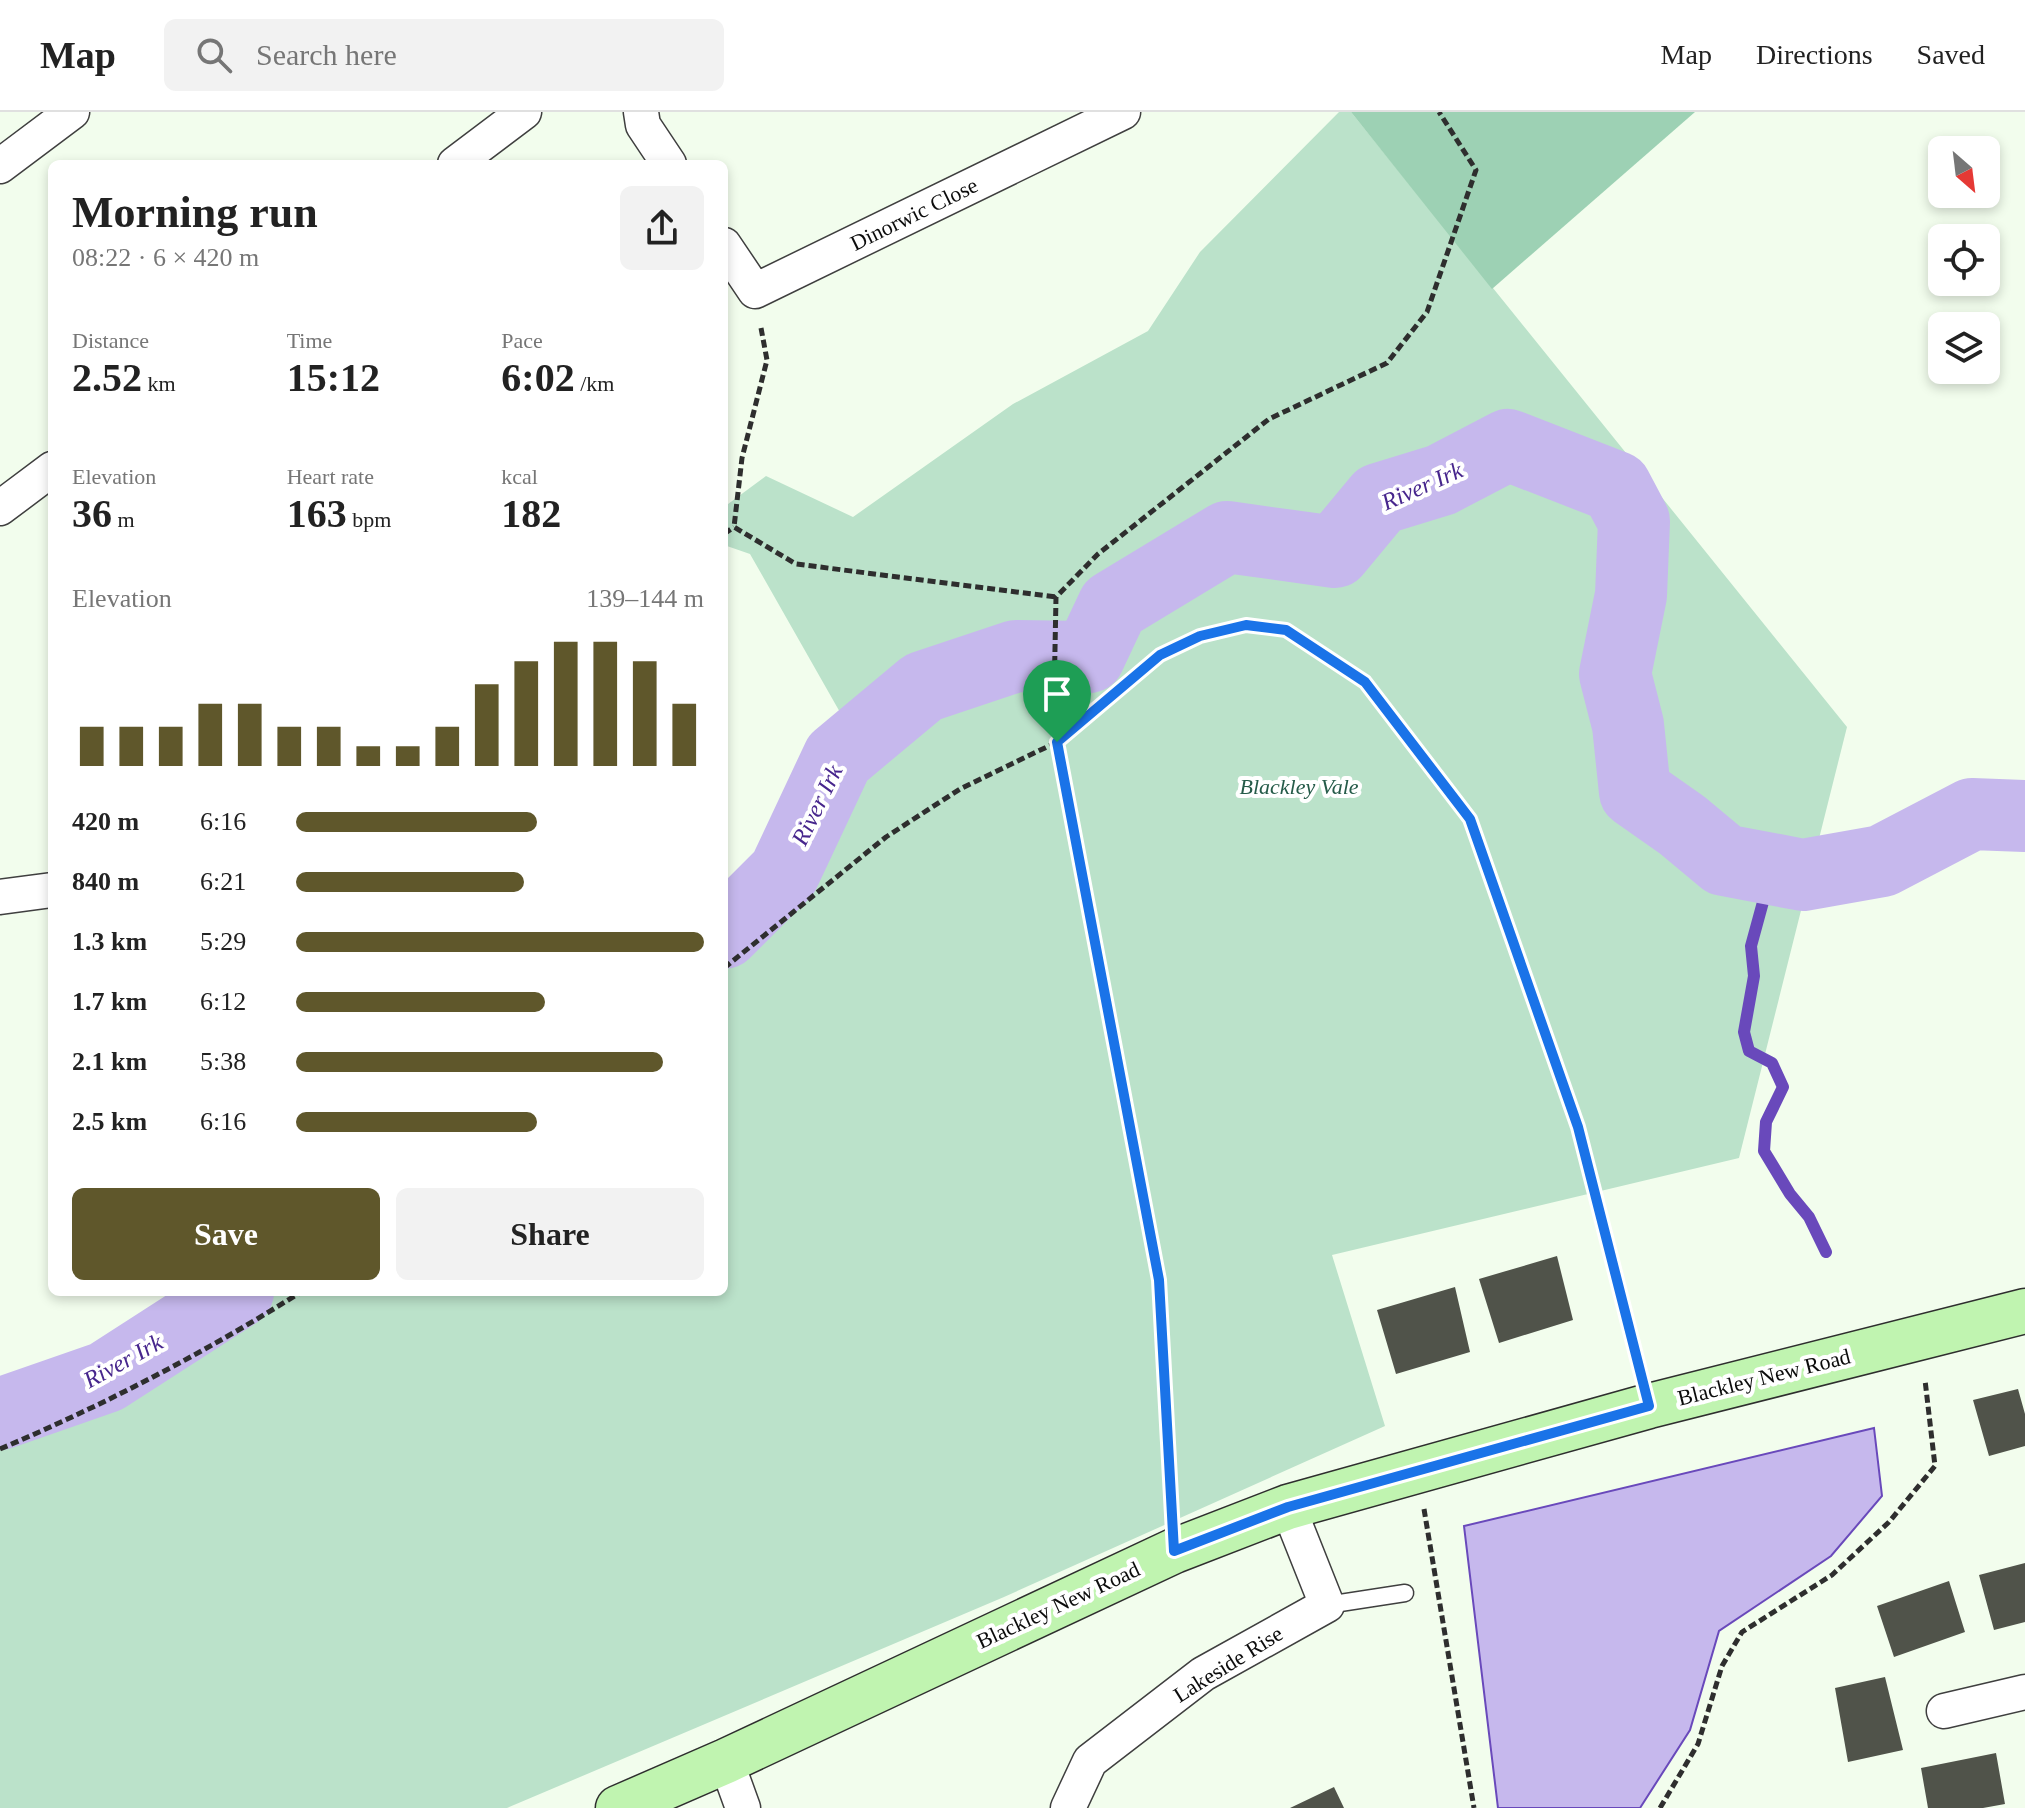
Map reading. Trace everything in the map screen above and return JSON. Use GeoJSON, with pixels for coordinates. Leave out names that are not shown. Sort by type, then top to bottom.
{"type":"FeatureCollection","features":[{"type":"Feature","properties":{"kind":"street"},"geometry":{"type":"LineString","coordinates":[[0,166],[72,112]]}},
{"type":"Feature","properties":{"kind":"street"},"geometry":{"type":"LineString","coordinates":[[460,160],[524,112]]}},
{"type":"Feature","properties":{"kind":"street"},"geometry":{"type":"LineString","coordinates":[[641,112],[643,125],[666,160]]}},
{"type":"Feature","properties":{"kind":"street","name":"Dinorwic Close"},"geometry":{"type":"LineString","coordinates":[[755,291],[1123,112]]}},
{"type":"Feature","properties":{"kind":"street"},"geometry":{"type":"LineString","coordinates":[[728,251],[755,291]]}},
{"type":"Feature","properties":{"kind":"street"},"geometry":{"type":"LineString","coordinates":[[0,508],[48,472]]}},
{"type":"Feature","properties":{"kind":"street"},"geometry":{"type":"LineString","coordinates":[[0,897],[48,891]]}},
{"type":"Feature","properties":{"kind":"street","name":"Blackley New Road"},"geometry":{"type":"LineString","coordinates":[[618,1808],[726,1761],[1174,1551],[1288,1507],[1649,1406],[2025,1311]]}},
{"type":"Feature","properties":{"kind":"street"},"geometry":{"type":"LineString","coordinates":[[1288,1507],[1327,1605]]}},
{"type":"Feature","properties":{"kind":"street","name":"Lakeside Rise"},"geometry":{"type":"LineString","coordinates":[[1068,1808],[1090,1761],[1203,1674],[1327,1605]]}},
{"type":"Feature","properties":{"kind":"street"},"geometry":{"type":"LineString","coordinates":[[1944,1711],[2025,1692]]}},
{"type":"Feature","properties":{"kind":"street"},"geometry":{"type":"LineString","coordinates":[[726,1761],[743,1808]]}},
{"type":"Feature","properties":{"kind":"lane"},"geometry":{"type":"LineString","coordinates":[[1327,1605],[1405,1593]]}},
{"type":"Feature","properties":{"kind":"path"},"geometry":{"type":"LineString","coordinates":[[1174,1551],[1159,1280],[1057,742],[1054,700],[1056,597],[1098,554],[1269,419],[1387,363],[1427,312],[1476,170],[1439,112]]}},
{"type":"Feature","properties":{"kind":"path"},"geometry":{"type":"LineString","coordinates":[[728,531],[734,527],[742,458],[767,360],[755,291]]}},
{"type":"Feature","properties":{"kind":"path"},"geometry":{"type":"LineString","coordinates":[[734,527],[796,564],[1056,597]]}},
{"type":"Feature","properties":{"kind":"path"},"geometry":{"type":"LineString","coordinates":[[728,965],[886,837],[960,789],[1057,742],[1160,655],[1200,636],[1246,625],[1286,630],[1365,682],[1470,819],[1578,1127],[1649,1406]]}},
{"type":"Feature","properties":{"kind":"path"},"geometry":{"type":"LineString","coordinates":[[0,1449],[52,1427],[246,1326],[295,1296]]}},
{"type":"Feature","properties":{"kind":"path"},"geometry":{"type":"LineString","coordinates":[[1660,1808],[1698,1744],[1722,1666],[1742,1632],[1832,1575],[1889,1522],[1935,1466],[1919,1338]]}},
{"type":"Feature","properties":{"kind":"path"},"geometry":{"type":"LineString","coordinates":[[1417,1470],[1474,1808]]}},
{"type":"Feature","properties":{"kind":"green space","name":"Blackley Vale"},"geometry":{"type":"Polygon","coordinates":[[[1339,112],[1351,112],[1847,727],[1739,1158],[1332,1255],[1385,1426],[1004,1597],[507,1808],[0,1808],[0,1424],[164,1352],[246,1296],[728,1296],[728,928],[798,870],[841,714],[750,554],[728,546],[728,504],[766,476],[853,517],[1013,404],[1148,331],[1200,252],[1339,112]]]}},
{"type":"Feature","properties":{"kind":"green space"},"geometry":{"type":"Polygon","coordinates":[[[1351,112],[1695,112],[1492,289],[1351,112]]]}},
{"type":"Feature","properties":{"kind":"shaded area"},"geometry":{"type":"Polygon","coordinates":[[[1874,1428],[1882,1496],[1831,1556],[1719,1631],[1690,1730],[1640,1808],[1498,1808],[1464,1526],[1874,1428]]]}},
{"type":"Feature","properties":{"kind":"building"},"geometry":{"type":"Polygon","coordinates":[[[1557,1256],[1573,1320],[1499,1343],[1479,1279],[1557,1256]]]}},
{"type":"Feature","properties":{"kind":"building"},"geometry":{"type":"Polygon","coordinates":[[[1455,1287],[1470,1352],[1396,1374],[1377,1310],[1455,1287]]]}},
{"type":"Feature","properties":{"kind":"building"},"geometry":{"type":"Polygon","coordinates":[[[2018,1389],[2025,1414],[2025,1446],[1989,1456],[1973,1400],[2018,1389]]]}},
{"type":"Feature","properties":{"kind":"building"},"geometry":{"type":"Polygon","coordinates":[[[2025,1563],[2025,1622],[1994,1630],[1979,1575],[2025,1563]]]}},
{"type":"Feature","properties":{"kind":"building"},"geometry":{"type":"Polygon","coordinates":[[[1949,1581],[1965,1632],[1894,1657],[1877,1606],[1949,1581]]]}},
{"type":"Feature","properties":{"kind":"building"},"geometry":{"type":"Polygon","coordinates":[[[1885,1677],[1903,1750],[1848,1762],[1835,1688],[1885,1677]]]}},
{"type":"Feature","properties":{"kind":"building"},"geometry":{"type":"Polygon","coordinates":[[[1996,1753],[2005,1804],[1983,1808],[1928,1808],[1921,1768],[1996,1753]]]}},
{"type":"Feature","properties":{"kind":"building"},"geometry":{"type":"Polygon","coordinates":[[[1334,1787],[1344,1808],[1290,1808],[1334,1787]]]}},
{"type":"Feature","properties":{"kind":"waterway","name":"River Irk"},"geometry":{"type":"LineString","coordinates":[[728,929],[784,873],[838,758],[923,687],[1016,656],[1089,657],[1113,606],[1227,537],[1335,552],[1379,499],[1441,480],[1508,445],[1616,487],[1634,521],[1631,595],[1615,674],[1628,725],[1635,792],[1724,860],[1803,875],[1882,861],[1972,814],[2025,816]]}},
{"type":"Feature","properties":{"kind":"waterway"},"geometry":{"type":"LineString","coordinates":[[1772,869],[1751,946],[1754,976],[1744,1032],[1749,1051],[1772,1063],[1783,1087],[1766,1122],[1764,1151],[1790,1194],[1809,1217],[1826,1252]]}},
{"type":"Feature","properties":{"kind":"waterway","name":"River Irk"},"geometry":{"type":"LineString","coordinates":[[0,1414],[106,1377],[232,1296]]}},
{"type":"Feature","properties":{"kind":"route"},"geometry":{"type":"LineString","coordinates":[[1246,625],[1286,630],[1365,682],[1470,819],[1578,1127],[1649,1406],[1288,1507],[1174,1551],[1159,1280],[1057,742],[1160,655],[1200,636],[1246,625]]}}]}
